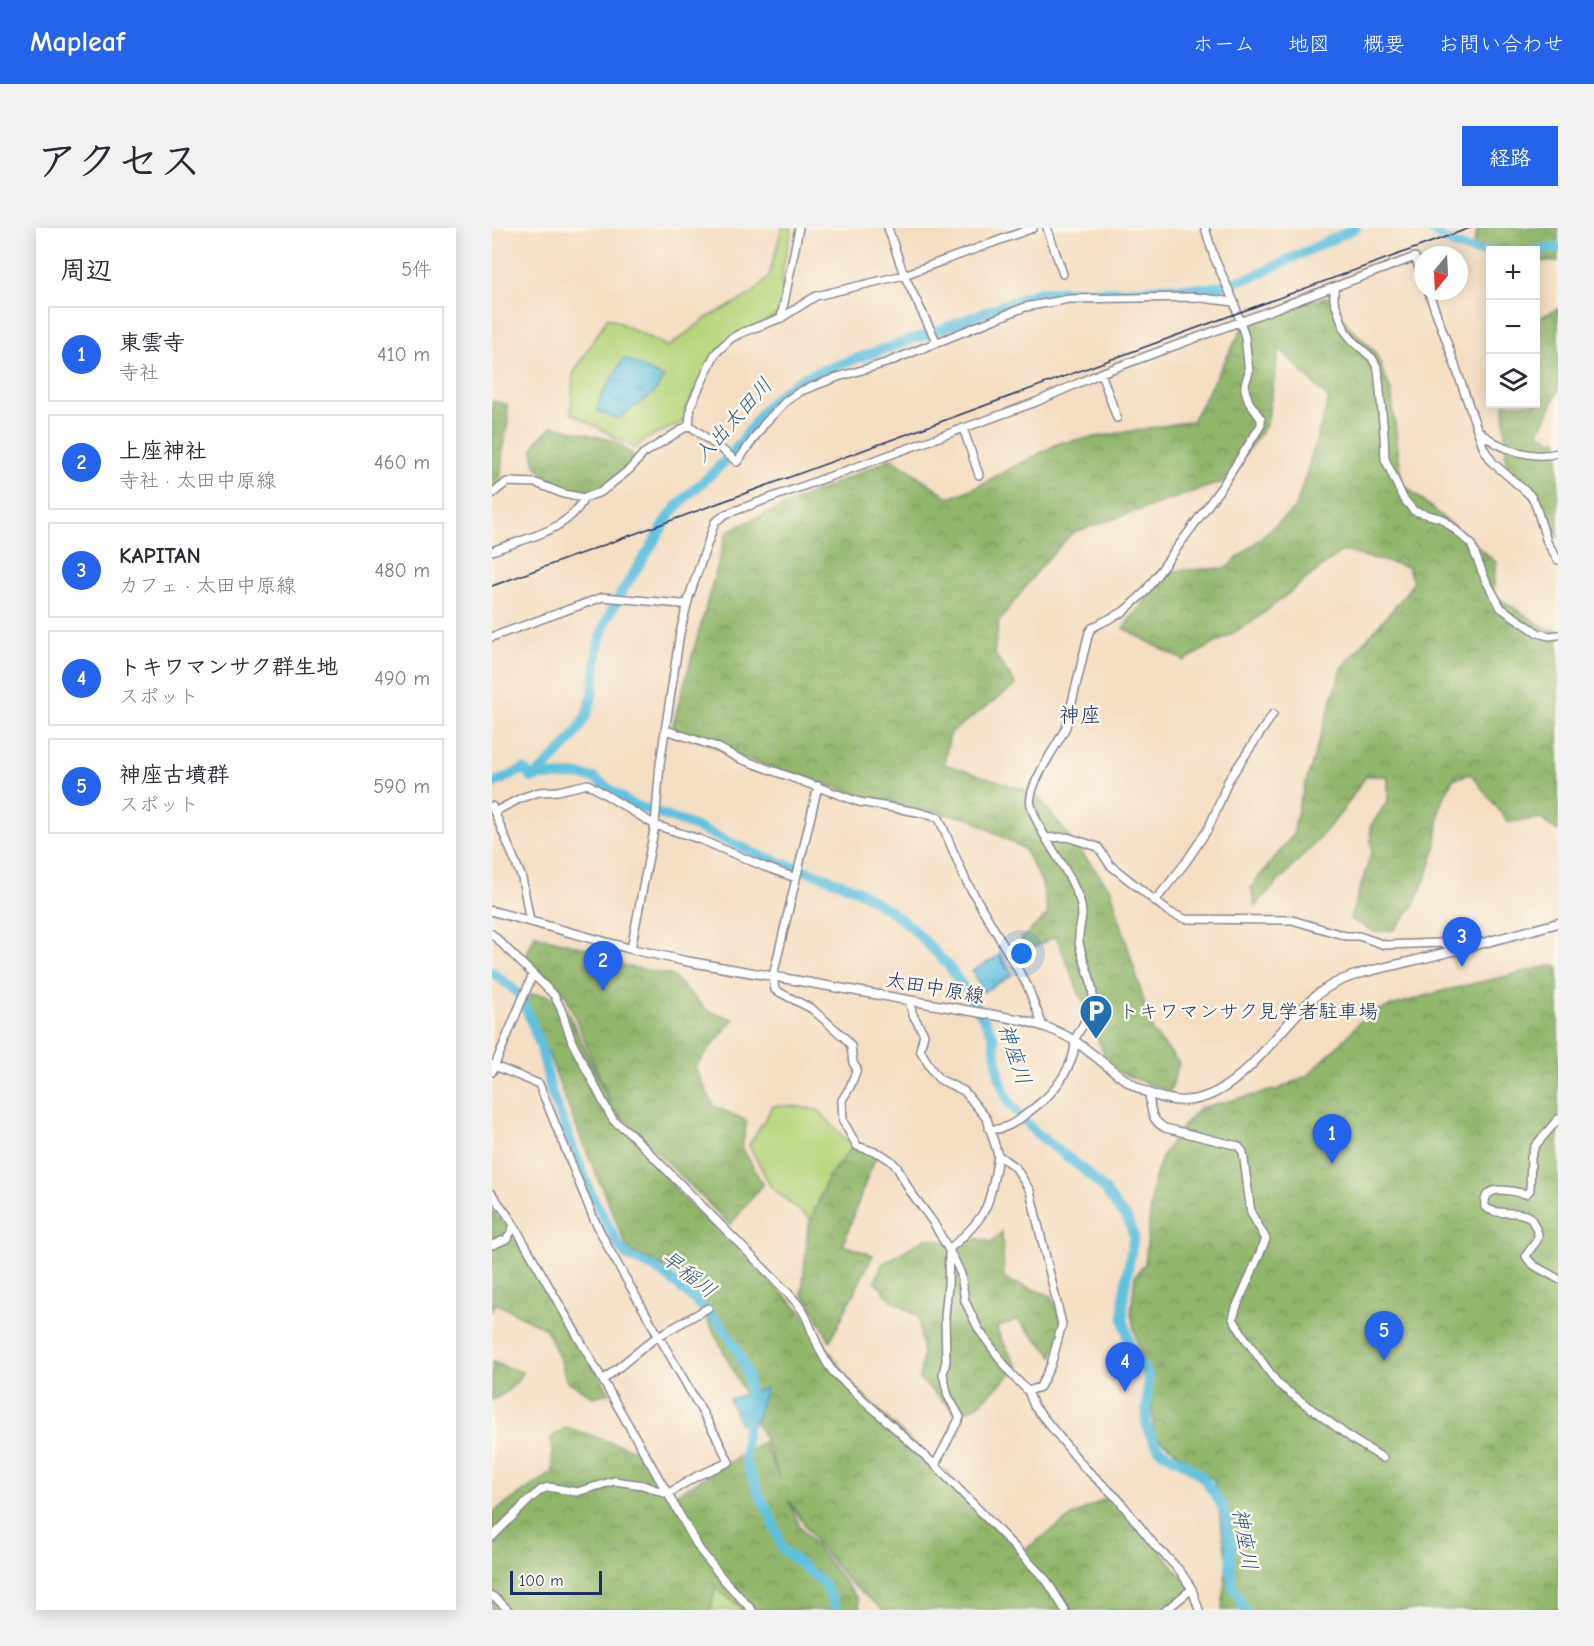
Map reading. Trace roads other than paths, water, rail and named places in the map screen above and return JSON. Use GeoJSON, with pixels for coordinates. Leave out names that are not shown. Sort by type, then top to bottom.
{"type":"FeatureCollection","features":[{"type":"Feature","properties":{"kind":"main road","name":"太田中原線"},"geometry":{"type":"LineString","coordinates":[[492,911],[631,949],[685,961],[1022,1020],[1044,1026],[1075,1041],[1125,1081],[1149,1094],[1189,1101],[1207,1096],[1229,1085],[1249,1067],[1307,1003],[1332,984],[1558,923]]}},
{"type":"Feature","properties":{"kind":"street"},"geometry":{"type":"LineString","coordinates":[[781,318],[799,228]]}},
{"type":"Feature","properties":{"kind":"street"},"geometry":{"type":"LineString","coordinates":[[888,228],[904,275],[937,343]]}},
{"type":"Feature","properties":{"kind":"street"},"geometry":{"type":"LineString","coordinates":[[689,426],[691,405],[715,354],[730,339],[781,318],[816,296],[904,275],[1032,228]]}},
{"type":"Feature","properties":{"kind":"street"},"geometry":{"type":"LineString","coordinates":[[1047,228],[1063,274]]}},
{"type":"Feature","properties":{"kind":"street"},"geometry":{"type":"LineString","coordinates":[[989,1129],[996,1130],[1005,1127],[1047,1097],[1068,1066],[1073,1055],[1075,1041],[1093,1001],[1092,987],[1079,943],[1082,915],[1075,888],[1036,823],[1030,804],[1036,780],[1066,727],[1089,632],[1092,628],[1123,612],[1144,593],[1223,485],[1261,424],[1261,419],[1249,402],[1245,390],[1249,362],[1241,322],[1214,257],[1205,228]]}},
{"type":"Feature","properties":{"kind":"street"},"geometry":{"type":"LineString","coordinates":[[631,949],[655,825],[660,764],[680,633],[688,602],[716,522],[726,514],[1036,402],[1101,373],[1414,257]]}},
{"type":"Feature","properties":{"kind":"street"},"geometry":{"type":"LineString","coordinates":[[1334,287],[1334,300],[1345,331],[1372,358],[1378,369],[1384,459],[1403,498],[1414,511],[1443,519],[1471,544],[1485,579],[1501,608],[1538,633],[1549,636],[1558,635]]}},
{"type":"Feature","properties":{"kind":"street"},"geometry":{"type":"LineString","coordinates":[[689,426],[737,462],[765,423],[786,401],[801,391],[886,363],[1025,307],[1070,299],[1194,297],[1234,302]]}},
{"type":"Feature","properties":{"kind":"street"},"geometry":{"type":"LineString","coordinates":[[1431,300],[1484,449],[1493,463],[1530,495],[1535,503],[1547,542],[1558,560]]}},
{"type":"Feature","properties":{"kind":"street"},"geometry":{"type":"LineString","coordinates":[[1101,373],[1116,418]]}},
{"type":"Feature","properties":{"kind":"street"},"geometry":{"type":"LineString","coordinates":[[492,494],[507,482],[536,483],[564,494],[584,498],[601,492],[630,469],[643,454],[689,426]]}},
{"type":"Feature","properties":{"kind":"street"},"geometry":{"type":"LineString","coordinates":[[963,428],[979,475]]}},
{"type":"Feature","properties":{"kind":"street"},"geometry":{"type":"LineString","coordinates":[[1478,430],[1493,441],[1532,456],[1558,453]]}},
{"type":"Feature","properties":{"kind":"street"},"geometry":{"type":"LineString","coordinates":[[492,551],[554,528],[579,509],[584,498]]}},
{"type":"Feature","properties":{"kind":"street"},"geometry":{"type":"LineString","coordinates":[[492,637],[603,597],[682,604],[688,602]]}},
{"type":"Feature","properties":{"kind":"street"},"geometry":{"type":"LineString","coordinates":[[1155,901],[1186,862],[1208,829],[1228,781],[1273,714]]}},
{"type":"Feature","properties":{"kind":"street"},"geometry":{"type":"LineString","coordinates":[[666,730],[717,747],[738,758],[859,802],[939,818],[966,881],[1027,985],[1044,1026]]}},
{"type":"Feature","properties":{"kind":"street"},"geometry":{"type":"LineString","coordinates":[[530,921],[522,878],[493,809],[539,792],[558,791],[588,784],[655,825],[699,839],[796,878]]}},
{"type":"Feature","properties":{"kind":"street"},"geometry":{"type":"LineString","coordinates":[[818,786],[773,976],[775,990],[812,1009],[851,1046],[853,1063],[857,1069],[842,1100],[843,1121],[857,1146],[881,1154],[897,1167],[910,1191],[949,1249],[961,1274],[964,1301],[979,1330],[1012,1375],[1028,1391],[1034,1406],[1084,1467],[1106,1486],[1156,1547],[1180,1571],[1192,1589],[1199,1610]]}},
{"type":"Feature","properties":{"kind":"street"},"geometry":{"type":"LineString","coordinates":[[1046,838],[1067,837],[1098,847],[1110,865],[1169,912],[1191,920],[1284,919],[1346,936],[1359,936],[1385,945],[1440,943],[1463,948]]}},
{"type":"Feature","properties":{"kind":"street"},"geometry":{"type":"LineString","coordinates":[[492,934],[554,995],[572,1042],[614,1121],[630,1133],[800,1306],[826,1363],[834,1373],[935,1465],[1047,1581],[1065,1610]]}},
{"type":"Feature","properties":{"kind":"street"},"geometry":{"type":"LineString","coordinates":[[533,974],[493,1067],[539,1084],[610,1251],[729,1462],[697,1476],[668,1494]]}},
{"type":"Feature","properties":{"kind":"street"},"geometry":{"type":"LineString","coordinates":[[909,1000],[913,1015],[924,1034],[920,1050],[939,1079],[964,1091],[987,1119],[998,1155],[985,1210],[949,1249]]}},
{"type":"Feature","properties":{"kind":"street"},"geometry":{"type":"LineString","coordinates":[[1149,1094],[1152,1117],[1157,1124],[1238,1146],[1243,1152],[1251,1213],[1266,1239],[1233,1319],[1245,1338],[1278,1384],[1355,1441],[1383,1458]]}},
{"type":"Feature","properties":{"kind":"street"},"geometry":{"type":"LineString","coordinates":[[1558,1119],[1535,1146],[1530,1190],[1526,1194],[1505,1190],[1493,1191],[1487,1194],[1484,1201],[1485,1207],[1497,1213],[1518,1213],[1530,1217],[1539,1237],[1526,1256],[1528,1261],[1558,1279]]}},
{"type":"Feature","properties":{"kind":"street"},"geometry":{"type":"LineString","coordinates":[[998,1155],[1016,1168],[1030,1191],[1062,1324],[1051,1365],[1040,1388],[1028,1391]]}},
{"type":"Feature","properties":{"kind":"street"},"geometry":{"type":"LineString","coordinates":[[492,1194],[514,1226],[700,1550],[752,1610]]}},
{"type":"Feature","properties":{"kind":"street"},"geometry":{"type":"LineString","coordinates":[[492,1245],[507,1239],[514,1226]]}},
{"type":"Feature","properties":{"kind":"street"},"geometry":{"type":"LineString","coordinates":[[935,1465],[960,1417],[948,1396],[943,1374],[946,1361],[945,1316],[949,1249]]}},
{"type":"Feature","properties":{"kind":"street"},"geometry":{"type":"LineString","coordinates":[[603,1380],[655,1338],[708,1308]]}},
{"type":"Feature","properties":{"kind":"street"},"geometry":{"type":"LineString","coordinates":[[492,1536],[530,1499],[548,1487],[577,1492],[614,1481],[643,1485],[668,1494]]}},
{"type":"Feature","properties":{"kind":"street"},"geometry":{"type":"LineString","coordinates":[[1166,1610],[1192,1589]]}},
{"type":"Feature","properties":{"kind":"street"},"geometry":{"type":"LineString","coordinates":[[492,1596],[508,1610]]}},
{"type":"Feature","properties":{"kind":"water"},"geometry":{"type":"Polygon","coordinates":[[[624,358],[664,378],[653,394],[617,419],[597,411],[600,398],[624,358]]]}},
{"type":"Feature","properties":{"kind":"water"},"geometry":{"type":"Polygon","coordinates":[[[1000,955],[1012,975],[983,992],[972,971],[1000,955]]]}},
{"type":"Feature","properties":{"kind":"water"},"geometry":{"type":"Polygon","coordinates":[[[766,1388],[756,1420],[749,1430],[739,1422],[729,1399],[766,1388]]]}},
{"type":"Feature","properties":{"kind":"waterway","name":"入出太田川"},"geometry":{"type":"LineString","coordinates":[[533,778],[579,729],[590,705],[598,646],[606,621],[670,516],[680,503],[727,459],[770,403],[793,384],[806,376],[942,329],[1033,294],[1048,291],[1127,291],[1220,286],[1254,276],[1356,228]]}},
{"type":"Feature","properties":{"kind":"waterway"},"geometry":{"type":"LineString","coordinates":[[1429,228],[1458,246],[1486,251]]}},
{"type":"Feature","properties":{"kind":"waterway"},"geometry":{"type":"LineString","coordinates":[[1540,249],[1558,248]]}},
{"type":"Feature","properties":{"kind":"waterway","name":"入出太田川"},"geometry":{"type":"LineString","coordinates":[[492,784],[524,769],[532,778]]}},
{"type":"Feature","properties":{"kind":"waterway","name":"神座川"},"geometry":{"type":"LineString","coordinates":[[532,778],[579,775],[594,778],[631,804],[694,826],[761,856],[857,890],[911,927],[948,965],[993,1036],[999,1075],[1011,1105],[1035,1132],[1084,1170],[1105,1190],[1127,1218],[1134,1236],[1124,1292],[1123,1317],[1133,1358],[1147,1374],[1146,1423],[1159,1449],[1186,1464],[1203,1477],[1222,1506],[1231,1546],[1230,1567],[1233,1587],[1245,1610]]}},
{"type":"Feature","properties":{"kind":"waterway","name":"早稲川"},"geometry":{"type":"LineString","coordinates":[[492,972],[518,994],[528,1013],[541,1048],[551,1091],[590,1192],[620,1248],[627,1256],[653,1267],[673,1281],[724,1329],[739,1353],[749,1386],[745,1458],[747,1465],[770,1514],[782,1549],[824,1584],[837,1610]]}},
{"type":"Feature","properties":{"kind":"railway"},"geometry":{"type":"LineString","coordinates":[[492,586],[1470,228]]}},
{"type":"Feature","properties":{"kind":"place","name":"KAPITAN"},"geometry":{"type":"Point","coordinates":[1462,967]}},
{"type":"Feature","properties":{"kind":"place","name":"上座神社"},"geometry":{"type":"Point","coordinates":[603,991]}},
{"type":"Feature","properties":{"kind":"place","name":"トキワマンサク見学者駐車場"},"geometry":{"type":"Point","coordinates":[1096,1040]}},
{"type":"Feature","properties":{"kind":"place","name":"東雲寺"},"geometry":{"type":"Point","coordinates":[1332,1164]}},
{"type":"Feature","properties":{"kind":"place","name":"神座古墳群"},"geometry":{"type":"Point","coordinates":[1384,1361]}},
{"type":"Feature","properties":{"kind":"place","name":"トキワマンサク群生地"},"geometry":{"type":"Point","coordinates":[1125,1392]}},
{"type":"Feature","properties":{"kind":"district","name":"神座"},"geometry":{"type":"Point","coordinates":[1080,715]}}]}
